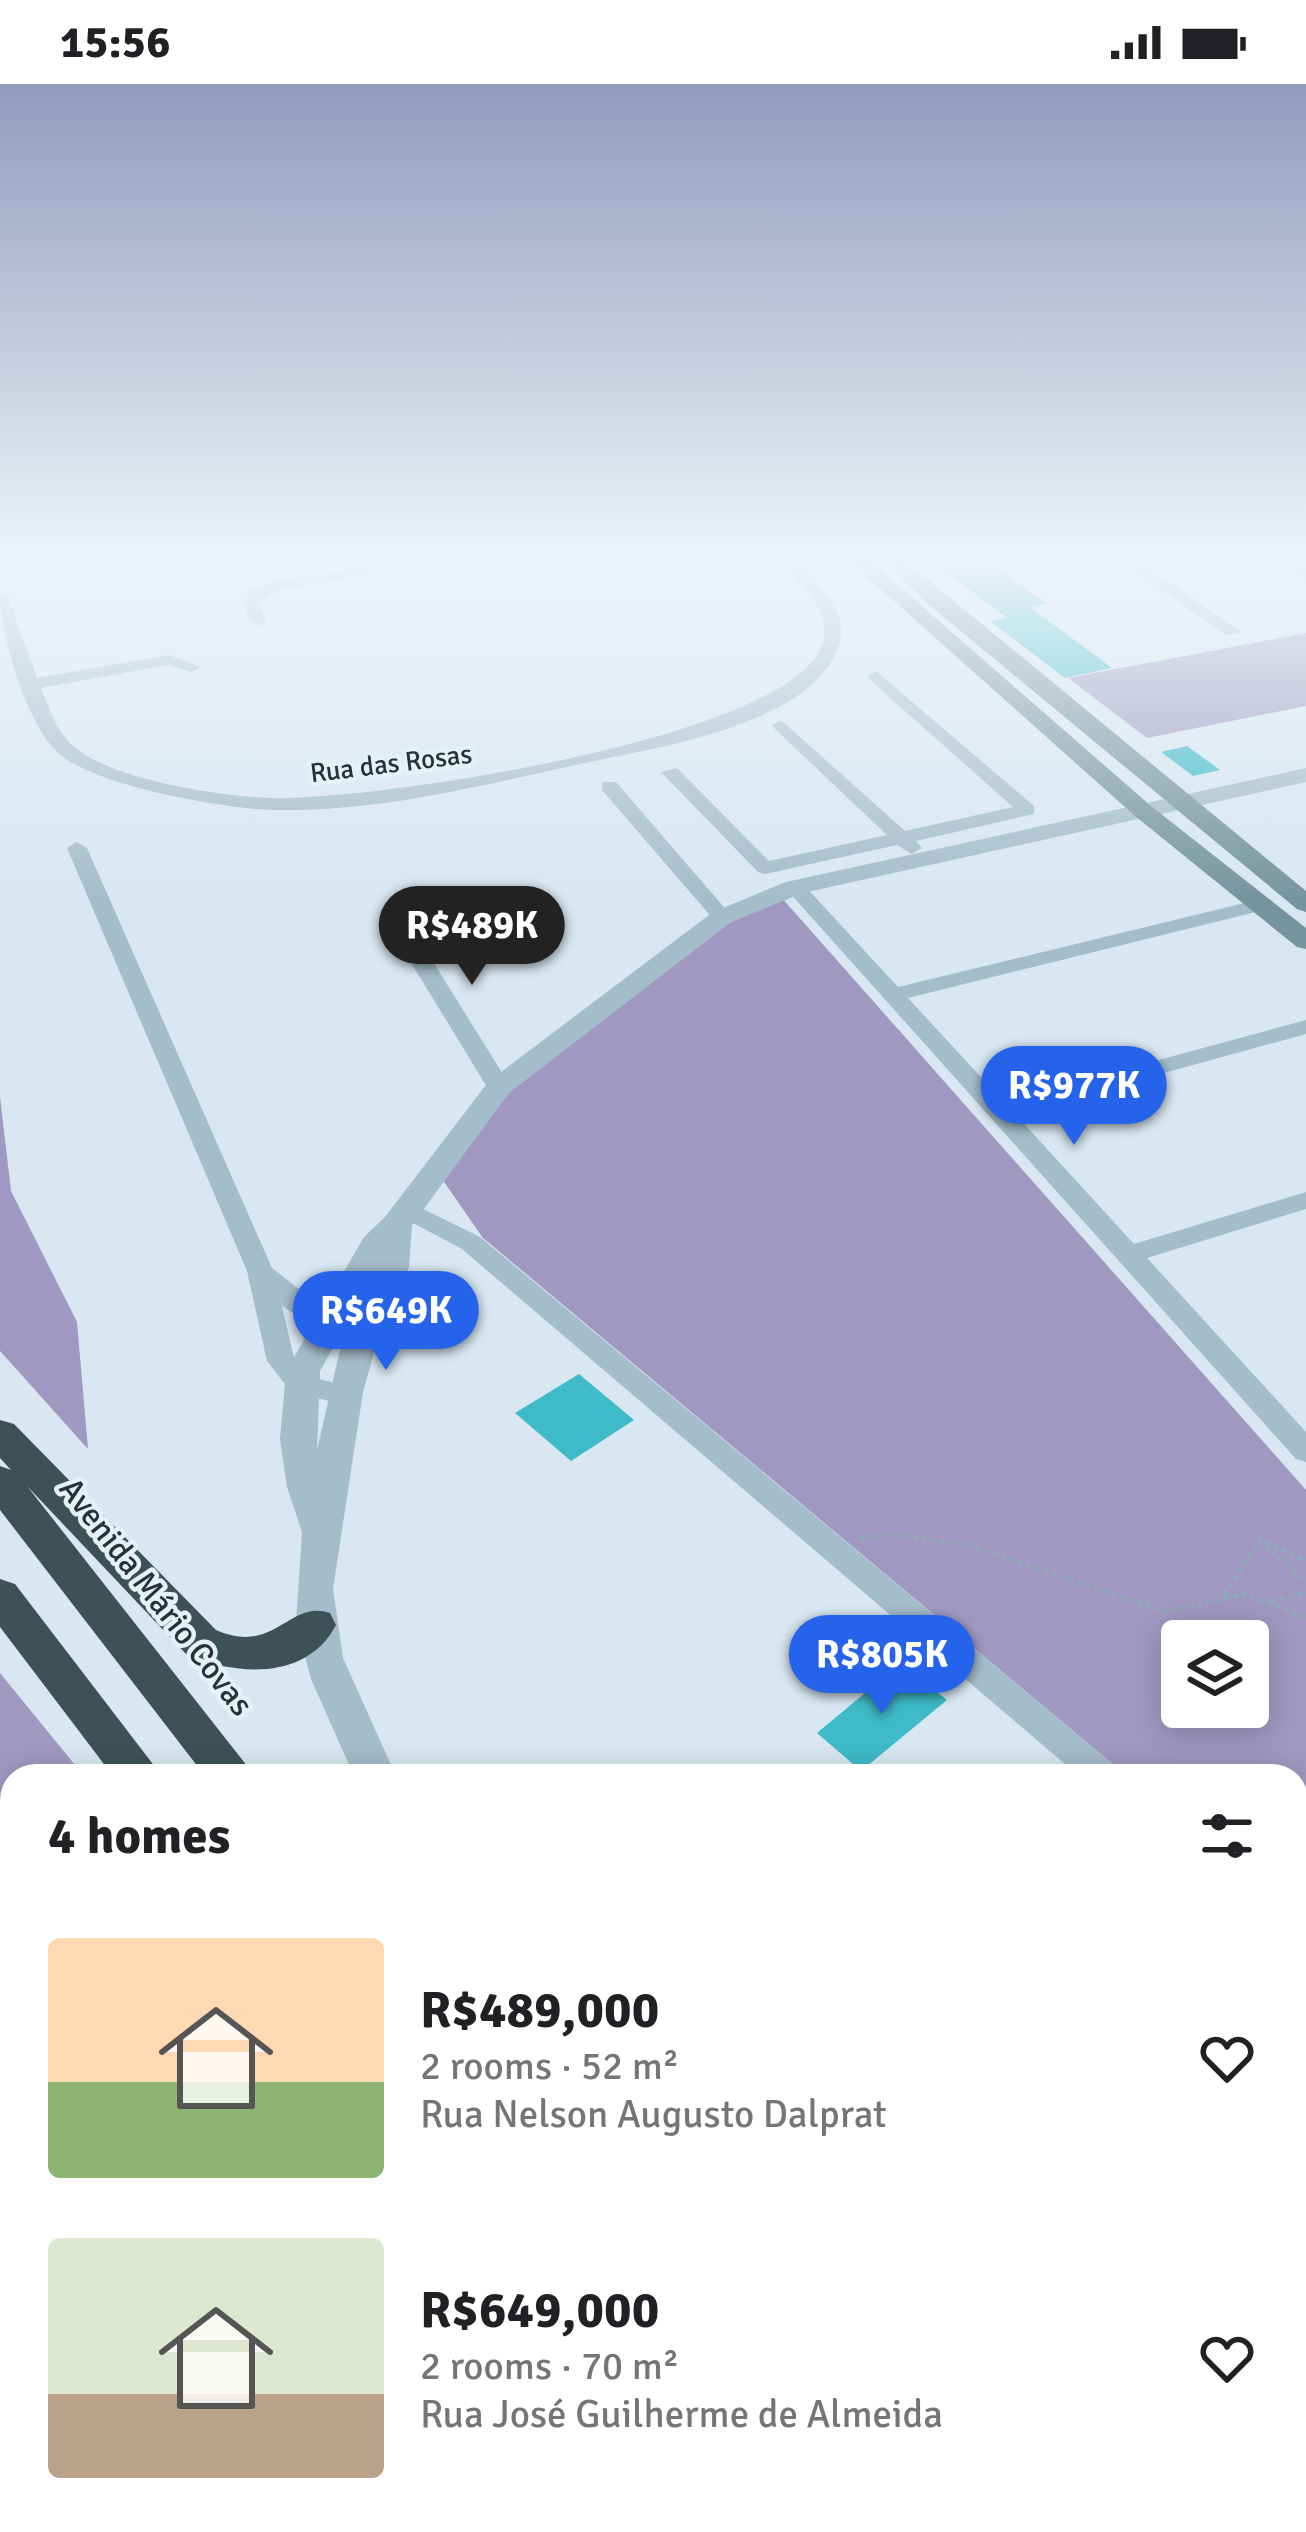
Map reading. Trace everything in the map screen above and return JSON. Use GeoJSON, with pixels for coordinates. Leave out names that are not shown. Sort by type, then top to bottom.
{"type":"FeatureCollection","features":[{"type":"Feature","properties":{"kind":"highway"},"geometry":{"type":"LineString","coordinates":[[0,1434],[201,1642],[220,1652],[244,1656],[271,1653],[295,1642],[315,1625]]}},
{"type":"Feature","properties":{"kind":"highway","name":"Avenida Mário Covas"},"geometry":{"type":"LineString","coordinates":[[0,1480],[223,1764]]}},
{"type":"Feature","properties":{"kind":"highway"},"geometry":{"type":"LineString","coordinates":[[0,1596],[130,1764]]}},
{"type":"Feature","properties":{"kind":"main road"},"geometry":{"type":"LineString","coordinates":[[986,673],[1143,812],[1306,941]]}},
{"type":"Feature","properties":{"kind":"main road"},"geometry":{"type":"LineString","coordinates":[[1027,673],[1304,901]]}},
{"type":"Feature","properties":{"kind":"street","name":"Rua das Rosas"},"geometry":{"type":"LineString","coordinates":[[29,673],[65,749],[124,776],[182,791],[269,804],[350,802],[460,785],[680,737],[753,711],[797,688],[812,673]]}},
{"type":"Feature","properties":{"kind":"street"},"geometry":{"type":"LineString","coordinates":[[33,684],[94,673]]}},
{"type":"Feature","properties":{"kind":"street"},"geometry":{"type":"LineString","coordinates":[[670,772],[765,868],[1028,810],[876,676]]}},
{"type":"Feature","properties":{"kind":"street"},"geometry":{"type":"LineString","coordinates":[[781,725],[924,859]]}},
{"type":"Feature","properties":{"kind":"street"},"geometry":{"type":"LineString","coordinates":[[318,1527],[304,1487],[298,1439],[301,1385],[328,1321],[375,1244],[402,1217],[499,1087],[722,917],[795,887],[1306,775]]}},
{"type":"Feature","properties":{"kind":"street"},"geometry":{"type":"LineString","coordinates":[[609,786],[722,917]]}},
{"type":"Feature","properties":{"kind":"street"},"geometry":{"type":"LineString","coordinates":[[77,848],[260,1271],[280,1360],[301,1385],[342,1394]]}},
{"type":"Feature","properties":{"kind":"street"},"geometry":{"type":"LineString","coordinates":[[795,887],[1128,1255],[1294,1420],[1306,1451]]}},
{"type":"Feature","properties":{"kind":"street"},"geometry":{"type":"LineString","coordinates":[[892,995],[1261,905]]}},
{"type":"Feature","properties":{"kind":"street"},"geometry":{"type":"LineString","coordinates":[[396,920],[499,1087]]}},
{"type":"Feature","properties":{"kind":"street"},"geometry":{"type":"LineString","coordinates":[[1000,1111],[1306,1027]]}},
{"type":"Feature","properties":{"kind":"street"},"geometry":{"type":"LineString","coordinates":[[1128,1255],[1306,1200]]}},
{"type":"Feature","properties":{"kind":"street"},"geometry":{"type":"LineString","coordinates":[[368,1764],[315,1625],[318,1527],[329,1487],[342,1394],[364,1328],[401,1248],[402,1217]]}},
{"type":"Feature","properties":{"kind":"street"},"geometry":{"type":"LineString","coordinates":[[402,1217],[471,1243],[1089,1764]]}},
{"type":"Feature","properties":{"kind":"street"},"geometry":{"type":"LineString","coordinates":[[260,1271],[290,1303],[328,1321],[364,1328]]}},
{"type":"Feature","properties":{"kind":"path"},"geometry":{"type":"LineString","coordinates":[[850,1544],[867,1536],[910,1536],[1039,1566],[1166,1612],[1181,1612],[1225,1595],[1246,1594],[1306,1617]]}},
{"type":"Feature","properties":{"kind":"path"},"geometry":{"type":"LineString","coordinates":[[1259,1539],[1306,1562]]}},
{"type":"Feature","properties":{"kind":"path"},"geometry":{"type":"LineString","coordinates":[[1259,1539],[1306,1582]]}},
{"type":"Feature","properties":{"kind":"path"},"geometry":{"type":"LineString","coordinates":[[1225,1595],[1232,1579],[1255,1554],[1259,1539]]}},
{"type":"Feature","properties":{"kind":"path"},"geometry":{"type":"LineString","coordinates":[[1270,1601],[1306,1593]]}},
{"type":"Feature","properties":{"kind":"shaded area"},"geometry":{"type":"Polygon","coordinates":[[[1093,673],[1306,673],[1306,706],[1147,738],[1068,678],[1093,673]]]}},
{"type":"Feature","properties":{"kind":"shaded area"},"geometry":{"type":"Polygon","coordinates":[[[781,897],[1306,1490],[1306,1764],[1113,1764],[483,1238],[440,1176],[508,1092],[729,923],[781,897]]]}},
{"type":"Feature","properties":{"kind":"shaded area"},"geometry":{"type":"Polygon","coordinates":[[[0,1097],[11,1191],[77,1322],[88,1449],[0,1351],[0,1097]]]}},
{"type":"Feature","properties":{"kind":"shaded area"},"geometry":{"type":"Polygon","coordinates":[[[0,1673],[74,1764],[0,1764],[0,1673]]]}},
{"type":"Feature","properties":{"kind":"building"},"geometry":{"type":"Polygon","coordinates":[[[1187,746],[1220,770],[1193,776],[1161,752],[1187,746]]]}},
{"type":"Feature","properties":{"kind":"building"},"geometry":{"type":"Polygon","coordinates":[[[579,1374],[634,1420],[571,1461],[515,1413],[579,1374]]]}},
{"type":"Feature","properties":{"kind":"building"},"geometry":{"type":"Polygon","coordinates":[[[901,1663],[947,1700],[869,1764],[853,1764],[817,1733],[901,1663]]]}}]}
